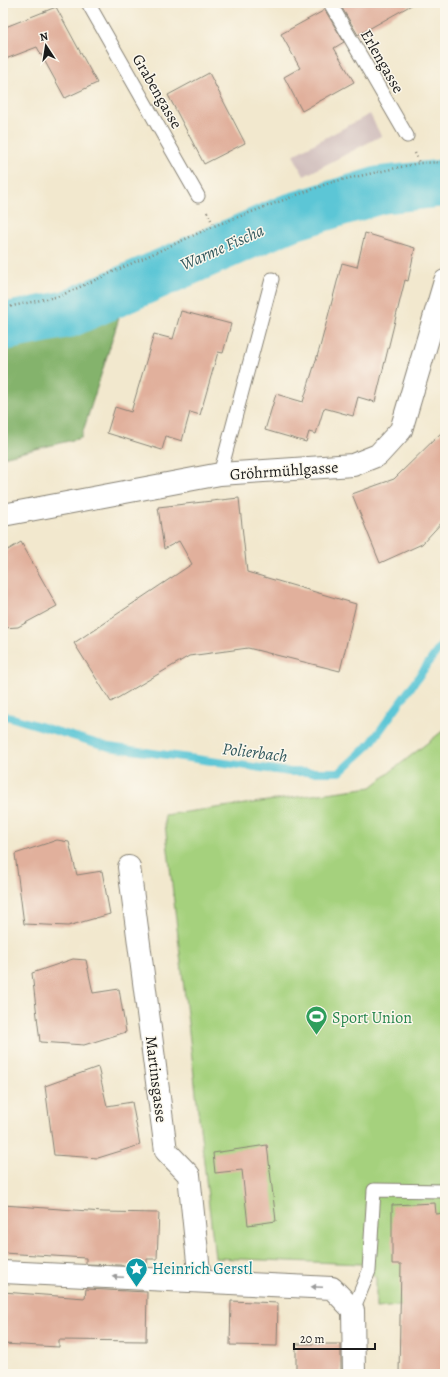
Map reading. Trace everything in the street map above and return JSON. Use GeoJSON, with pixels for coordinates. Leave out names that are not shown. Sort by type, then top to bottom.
{"type":"FeatureCollection","features":[{"type":"Feature","properties":{"kind":"street","name":"Gröhrmühlgasse"},"geometry":{"type":"LineString","coordinates":[[3,515],[220,474],[353,465],[378,454],[401,430],[445,281]]}},
{"type":"Feature","properties":{"kind":"street","name":"Martinsgasse"},"geometry":{"type":"LineString","coordinates":[[129,867],[166,1151],[189,1175],[200,1282]]}},
{"type":"Feature","properties":{"kind":"street"},"geometry":{"type":"LineString","coordinates":[[3,1272],[332,1288],[353,1310],[354,1374]]}},
{"type":"Feature","properties":{"kind":"lane","name":"Grabengasse"},"geometry":{"type":"LineString","coordinates":[[88,3],[198,196]]}},
{"type":"Feature","properties":{"kind":"lane","name":"Erlengasse"},"geometry":{"type":"LineString","coordinates":[[330,3],[407,136]]}},
{"type":"Feature","properties":{"kind":"lane"},"geometry":{"type":"LineString","coordinates":[[220,474],[272,279]]}},
{"type":"Feature","properties":{"kind":"lane"},"geometry":{"type":"LineString","coordinates":[[353,1310],[369,1271],[374,1190],[445,1191]]}},
{"type":"Feature","properties":{"kind":"path"},"geometry":{"type":"LineString","coordinates":[[3,308],[60,296],[214,226],[332,182],[419,163],[445,162]]}},
{"type":"Feature","properties":{"kind":"shaded area"},"geometry":{"type":"Polygon","coordinates":[[[370,114],[381,136],[304,176],[293,155],[370,114]]]}},
{"type":"Feature","properties":{"kind":"green space"},"geometry":{"type":"Polygon","coordinates":[[[119,318],[81,438],[3,457],[3,346],[119,318]]]}},
{"type":"Feature","properties":{"kind":"green space","name":"Sport Union"},"geometry":{"type":"Polygon","coordinates":[[[445,729],[445,1309],[399,1306],[376,1308],[376,1278],[361,1264],[215,1258],[164,815],[371,787],[445,729]]]}},
{"type":"Feature","properties":{"kind":"building"},"geometry":{"type":"Polygon","coordinates":[[[339,3],[415,3],[358,35],[339,3]]]}},
{"type":"Feature","properties":{"kind":"building"},"geometry":{"type":"Polygon","coordinates":[[[56,7],[97,83],[65,98],[37,47],[3,60],[3,28],[56,7]]]}},
{"type":"Feature","properties":{"kind":"building"},"geometry":{"type":"Polygon","coordinates":[[[325,10],[344,42],[334,48],[354,82],[302,111],[284,77],[300,68],[281,34],[325,10]]]}},
{"type":"Feature","properties":{"kind":"building"},"geometry":{"type":"Polygon","coordinates":[[[209,73],[245,143],[204,164],[168,95],[209,73]]]}},
{"type":"Feature","properties":{"kind":"building"},"geometry":{"type":"Polygon","coordinates":[[[365,233],[415,248],[408,281],[405,280],[375,402],[358,397],[353,416],[324,408],[316,434],[309,432],[306,442],[265,430],[276,394],[303,402],[320,347],[342,263],[357,267],[365,233]]]}},
{"type":"Feature","properties":{"kind":"building"},"geometry":{"type":"Polygon","coordinates":[[[181,311],[231,324],[223,353],[218,352],[200,415],[190,412],[182,441],[166,436],[162,450],[107,433],[115,407],[131,412],[154,334],[173,339],[181,311]]]}},
{"type":"Feature","properties":{"kind":"building"},"geometry":{"type":"Polygon","coordinates":[[[445,429],[445,519],[422,544],[380,563],[352,494],[394,479],[445,429]]]}},
{"type":"Feature","properties":{"kind":"building"},"geometry":{"type":"Polygon","coordinates":[[[239,498],[247,572],[356,604],[340,671],[248,648],[189,656],[111,702],[74,643],[192,564],[179,541],[164,549],[158,507],[239,498]]]}},
{"type":"Feature","properties":{"kind":"building"},"geometry":{"type":"Polygon","coordinates":[[[21,542],[57,606],[18,627],[3,628],[3,553],[21,542]]]}},
{"type":"Feature","properties":{"kind":"building"},"geometry":{"type":"Polygon","coordinates":[[[57,840],[69,842],[77,875],[102,871],[110,914],[68,926],[24,924],[15,854],[57,840]]]}},
{"type":"Feature","properties":{"kind":"building"},"geometry":{"type":"Polygon","coordinates":[[[73,959],[86,960],[93,993],[119,989],[126,1032],[84,1045],[40,1042],[32,973],[73,959]]]}},
{"type":"Feature","properties":{"kind":"building"},"geometry":{"type":"Polygon","coordinates":[[[98,1067],[107,1106],[132,1102],[140,1145],[98,1158],[54,1155],[45,1086],[98,1067]]]}},
{"type":"Feature","properties":{"kind":"building"},"geometry":{"type":"Polygon","coordinates":[[[267,1145],[276,1221],[248,1225],[242,1170],[215,1173],[213,1153],[267,1145]]]}},
{"type":"Feature","properties":{"kind":"building"},"geometry":{"type":"Polygon","coordinates":[[[435,1203],[436,1214],[445,1213],[445,1374],[399,1374],[401,1264],[392,1264],[392,1205],[435,1203]]]}},
{"type":"Feature","properties":{"kind":"building"},"geometry":{"type":"Polygon","coordinates":[[[3,1205],[103,1212],[159,1213],[157,1259],[147,1259],[147,1266],[86,1264],[86,1258],[3,1253],[3,1205]]]}},
{"type":"Feature","properties":{"kind":"building"},"geometry":{"type":"Polygon","coordinates":[[[86,1289],[147,1292],[146,1341],[59,1340],[59,1347],[3,1344],[3,1292],[85,1298],[86,1289]]]}},
{"type":"Feature","properties":{"kind":"building"},"geometry":{"type":"Polygon","coordinates":[[[231,1301],[278,1303],[277,1346],[230,1345],[231,1301]]]}},
{"type":"Feature","properties":{"kind":"building"},"geometry":{"type":"Polygon","coordinates":[[[296,1344],[341,1344],[341,1374],[296,1374],[296,1344]]]}},
{"type":"Feature","properties":{"kind":"waterway","name":"Warme Fischa"},"geometry":{"type":"LineString","coordinates":[[3,327],[68,314],[288,218],[380,190],[445,183]]}},
{"type":"Feature","properties":{"kind":"waterway","name":"Polierbach"},"geometry":{"type":"LineString","coordinates":[[3,715],[109,747],[290,772],[340,772],[371,743],[445,640]]}},
{"type":"Feature","properties":{"kind":"place","name":"Sport Union"},"geometry":{"type":"Point","coordinates":[317,1036]}},
{"type":"Feature","properties":{"kind":"place","name":"Heinrich Gerstl"},"geometry":{"type":"Point","coordinates":[137,1288]}}]}
